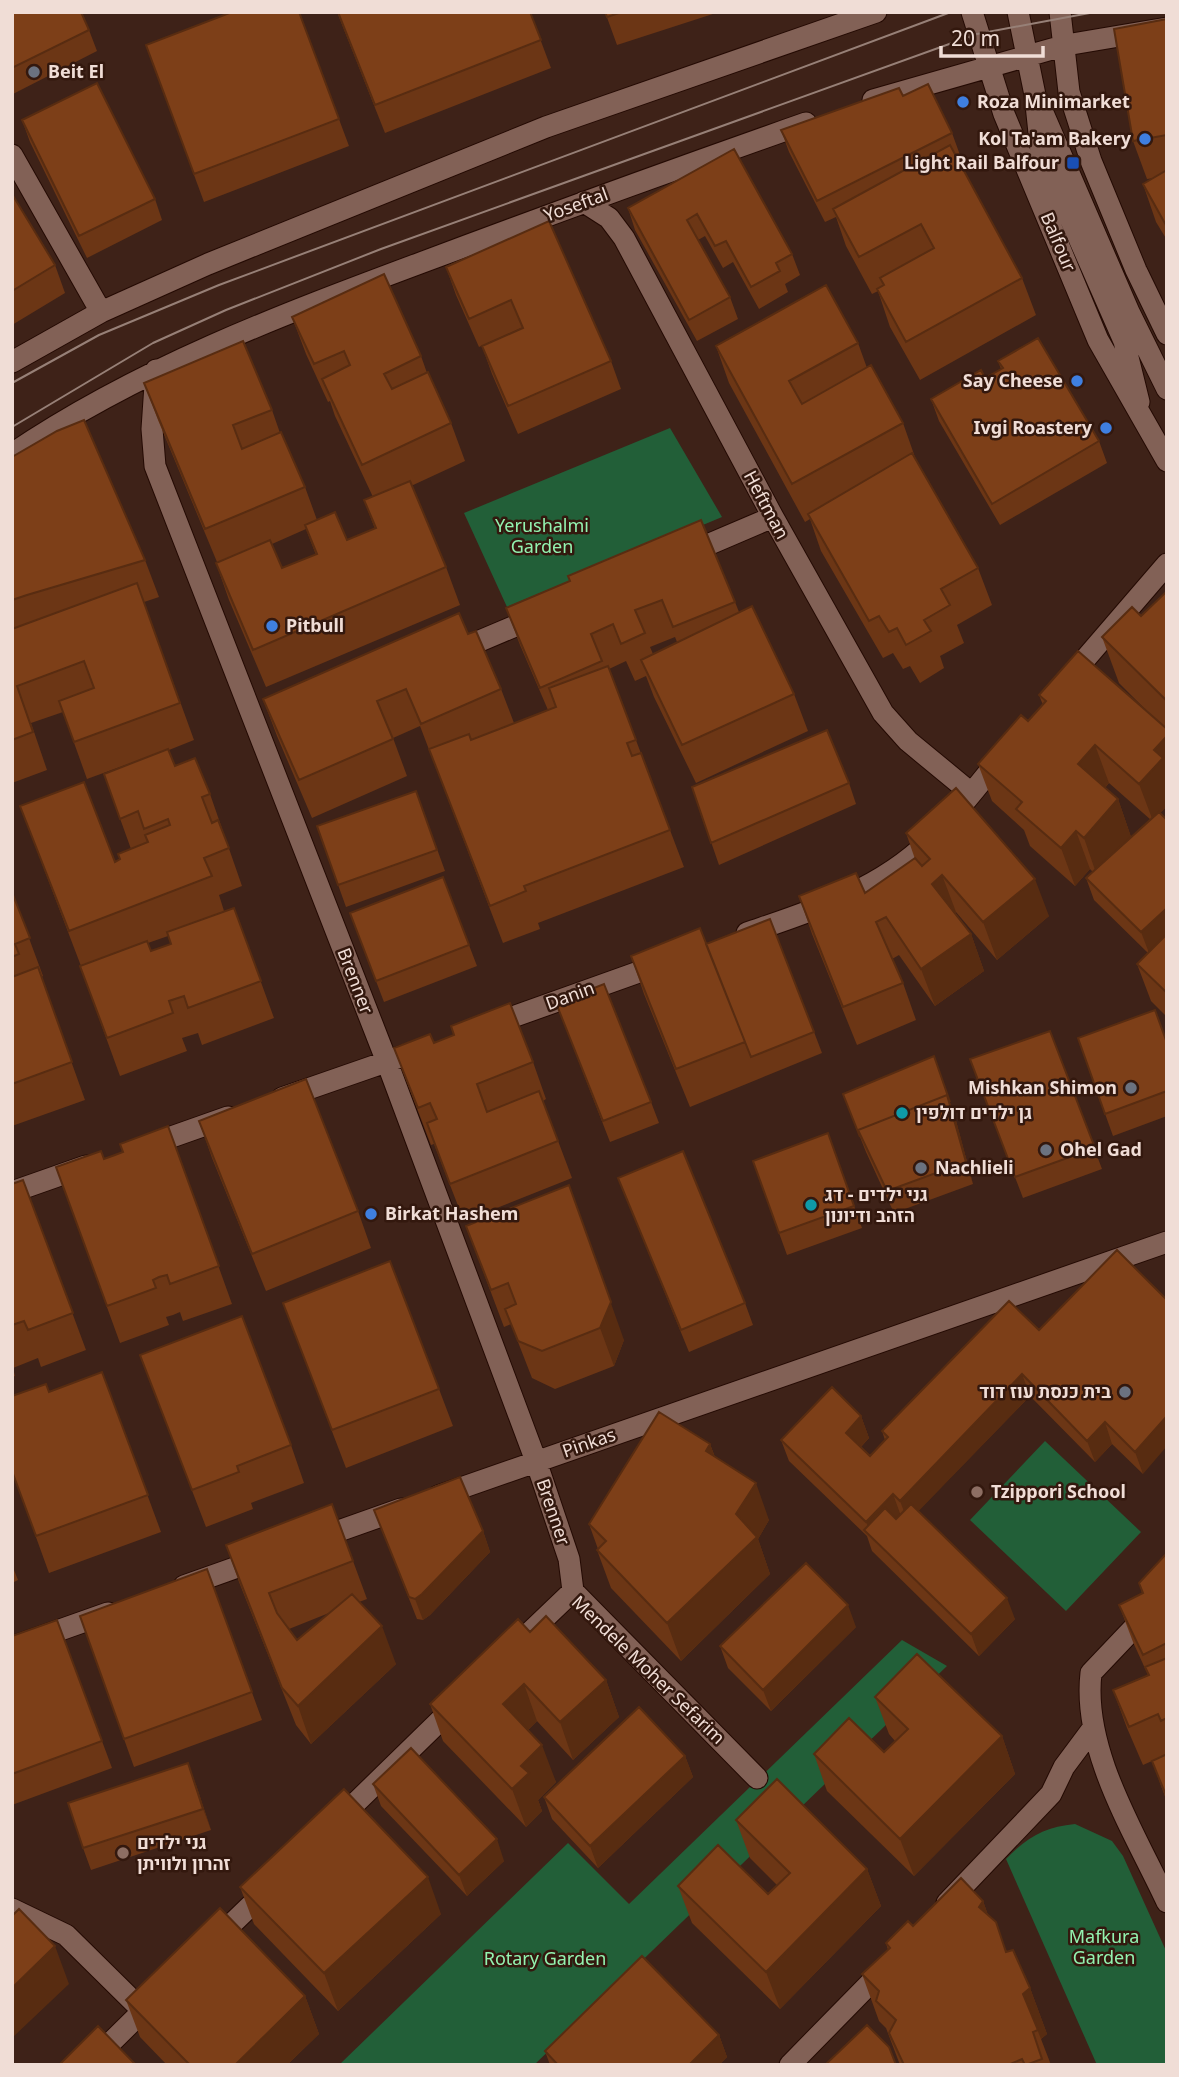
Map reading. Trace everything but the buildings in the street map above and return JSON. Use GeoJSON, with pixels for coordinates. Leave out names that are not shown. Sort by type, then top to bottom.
{"type":"FeatureCollection","features":[{"type":"Feature","properties":{"kind":"street"},"geometry":{"type":"LineString","coordinates":[[12,362],[101,312],[208,264],[545,127],[876,12]]}},
{"type":"Feature","properties":{"kind":"street","name":"Balfour"},"geometry":{"type":"LineString","coordinates":[[972,12],[1004,114],[1098,340],[1144,425],[1167,461]]}},
{"type":"Feature","properties":{"kind":"street"},"geometry":{"type":"LineString","coordinates":[[1018,12],[1035,95],[1041,152],[1124,341],[1144,425]]}},
{"type":"Feature","properties":{"kind":"street"},"geometry":{"type":"LineString","coordinates":[[1060,12],[1066,45],[1069,92],[1091,161],[1136,270],[1167,334]]}},
{"type":"Feature","properties":{"kind":"street"},"geometry":{"type":"LineString","coordinates":[[848,109],[1026,55],[1066,45],[1167,28]]}},
{"type":"Feature","properties":{"kind":"street"},"geometry":{"type":"LineString","coordinates":[[1035,95],[1129,312],[1167,389]]}},
{"type":"Feature","properties":{"kind":"street","name":"Yoseftal"},"geometry":{"type":"LineString","coordinates":[[12,454],[156,370],[336,294],[822,118]]}},
{"type":"Feature","properties":{"kind":"street"},"geometry":{"type":"LineString","coordinates":[[12,155],[101,312]]}},
{"type":"Feature","properties":{"kind":"street","name":"Heftman"},"geometry":{"type":"LineString","coordinates":[[584,202],[609,218],[624,238],[773,517],[883,713],[908,741],[971,793]]}},
{"type":"Feature","properties":{"kind":"street","name":"Brenner"},"geometry":{"type":"LineString","coordinates":[[156,370],[152,429],[155,466],[387,1062],[536,1461],[569,1559],[573,1591]]}},
{"type":"Feature","properties":{"kind":"street"},"geometry":{"type":"LineString","coordinates":[[670,561],[773,517]]}},
{"type":"Feature","properties":{"kind":"street"},"geometry":{"type":"LineString","coordinates":[[1051,699],[1167,564]]}},
{"type":"Feature","properties":{"kind":"street"},"geometry":{"type":"LineString","coordinates":[[439,659],[554,610]]}},
{"type":"Feature","properties":{"kind":"street"},"geometry":{"type":"LineString","coordinates":[[258,735],[284,724]]}},
{"type":"Feature","properties":{"kind":"street"},"geometry":{"type":"LineString","coordinates":[[726,941],[841,900],[888,875],[928,843],[1015,741]]}},
{"type":"Feature","properties":{"kind":"street","name":"Danin"},"geometry":{"type":"LineString","coordinates":[[473,1031],[688,955]]}},
{"type":"Feature","properties":{"kind":"street"},"geometry":{"type":"LineString","coordinates":[[129,1152],[449,1040]]}},
{"type":"Feature","properties":{"kind":"street"},"geometry":{"type":"LineString","coordinates":[[12,1192],[103,1161]]}},
{"type":"Feature","properties":{"kind":"street","name":"Pinkas"},"geometry":{"type":"LineString","coordinates":[[300,1545],[1167,1242]]}},
{"type":"Feature","properties":{"kind":"street"},"geometry":{"type":"LineString","coordinates":[[169,1591],[274,1554]]}},
{"type":"Feature","properties":{"kind":"street","name":"Mendele Moher Sefarim"},"geometry":{"type":"LineString","coordinates":[[513,1650],[573,1591],[757,1778]]}},
{"type":"Feature","properties":{"kind":"street"},"geometry":{"type":"LineString","coordinates":[[1167,1593],[1091,1673],[1089,1691],[1098,1751],[1167,1902]]}},
{"type":"Feature","properties":{"kind":"street"},"geometry":{"type":"LineString","coordinates":[[12,1647],[130,1605]]}},
{"type":"Feature","properties":{"kind":"street"},"geometry":{"type":"LineString","coordinates":[[323,1835],[473,1689]]}},
{"type":"Feature","properties":{"kind":"street"},"geometry":{"type":"LineString","coordinates":[[934,1917],[1051,1794],[1064,1767],[1093,1728]]}},
{"type":"Feature","properties":{"kind":"street"},"geometry":{"type":"LineString","coordinates":[[203,1952],[283,1874]]}},
{"type":"Feature","properties":{"kind":"street"},"geometry":{"type":"LineString","coordinates":[[12,1909],[66,1935],[143,2011]]}},
{"type":"Feature","properties":{"kind":"street"},"geometry":{"type":"LineString","coordinates":[[790,2065],[896,1956]]}},
{"type":"Feature","properties":{"kind":"street"},"geometry":{"type":"LineString","coordinates":[[88,2065],[173,1982]]}},
{"type":"Feature","properties":{"kind":"green space","name":"Yerushalmi Garden"},"geometry":{"type":"Polygon","coordinates":[[[670,428],[722,517],[507,607],[464,513],[670,428]]]}},
{"type":"Feature","properties":{"kind":"green space"},"geometry":{"type":"Polygon","coordinates":[[[1045,1441],[1141,1532],[1066,1611],[970,1520],[1045,1441]]]}},
{"type":"Feature","properties":{"kind":"green space","name":"Rotary Garden"},"geometry":{"type":"Polygon","coordinates":[[[902,1640],[947,1666],[534,2065],[339,2065],[568,1843],[629,1904],[902,1640]]]}},
{"type":"Feature","properties":{"kind":"green space","name":"Mafkura Garden"},"geometry":{"type":"Polygon","coordinates":[[[1075,1824],[1112,1841],[1123,1856],[1167,1953],[1167,2065],[1097,2065],[1006,1859],[1037,1834],[1075,1824]]]}},
{"type":"Feature","properties":{"kind":"tram line"},"geometry":{"type":"LineString","coordinates":[[12,383],[99,335],[219,285],[951,12]]}},
{"type":"Feature","properties":{"kind":"tram line"},"geometry":{"type":"LineString","coordinates":[[12,427],[153,343],[226,310],[381,249],[977,34],[1095,12]]}},
{"type":"Feature","properties":{"kind":"place","name":"Beit El"},"geometry":{"type":"Point","coordinates":[34,72]}},
{"type":"Feature","properties":{"kind":"place","name":"Roza Minimarket"},"geometry":{"type":"Point","coordinates":[963,102]}},
{"type":"Feature","properties":{"kind":"place","name":"Kol Ta'am Bakery"},"geometry":{"type":"Point","coordinates":[1145,139]}},
{"type":"Feature","properties":{"kind":"place","name":"Light Rail Balfour"},"geometry":{"type":"Point","coordinates":[1073,163]}},
{"type":"Feature","properties":{"kind":"place","name":"Say Cheese"},"geometry":{"type":"Point","coordinates":[1077,381]}},
{"type":"Feature","properties":{"kind":"place","name":"Ivgi Roastery"},"geometry":{"type":"Point","coordinates":[1106,428]}},
{"type":"Feature","properties":{"kind":"place","name":"Pitbull"},"geometry":{"type":"Point","coordinates":[272,626]}},
{"type":"Feature","properties":{"kind":"place","name":"Mishkan Shimon"},"geometry":{"type":"Point","coordinates":[1131,1088]}},
{"type":"Feature","properties":{"kind":"place","name":"גן ילדים דולפין"},"geometry":{"type":"Point","coordinates":[902,1113]}},
{"type":"Feature","properties":{"kind":"place","name":"Ohel Gad"},"geometry":{"type":"Point","coordinates":[1046,1150]}},
{"type":"Feature","properties":{"kind":"place","name":"Nachlieli"},"geometry":{"type":"Point","coordinates":[921,1168]}},
{"type":"Feature","properties":{"kind":"place","name":"גני ילדים - דג הזהב ודיונון"},"geometry":{"type":"Point","coordinates":[811,1205]}},
{"type":"Feature","properties":{"kind":"place","name":"Birkat Hashem"},"geometry":{"type":"Point","coordinates":[371,1214]}},
{"type":"Feature","properties":{"kind":"place","name":"בית כנסת עוז דוד"},"geometry":{"type":"Point","coordinates":[1125,1392]}},
{"type":"Feature","properties":{"kind":"place","name":"Tzippori School"},"geometry":{"type":"Point","coordinates":[977,1492]}},
{"type":"Feature","properties":{"kind":"place","name":"גני ילדים זהרון ולוויתן"},"geometry":{"type":"Point","coordinates":[123,1853]}}]}
